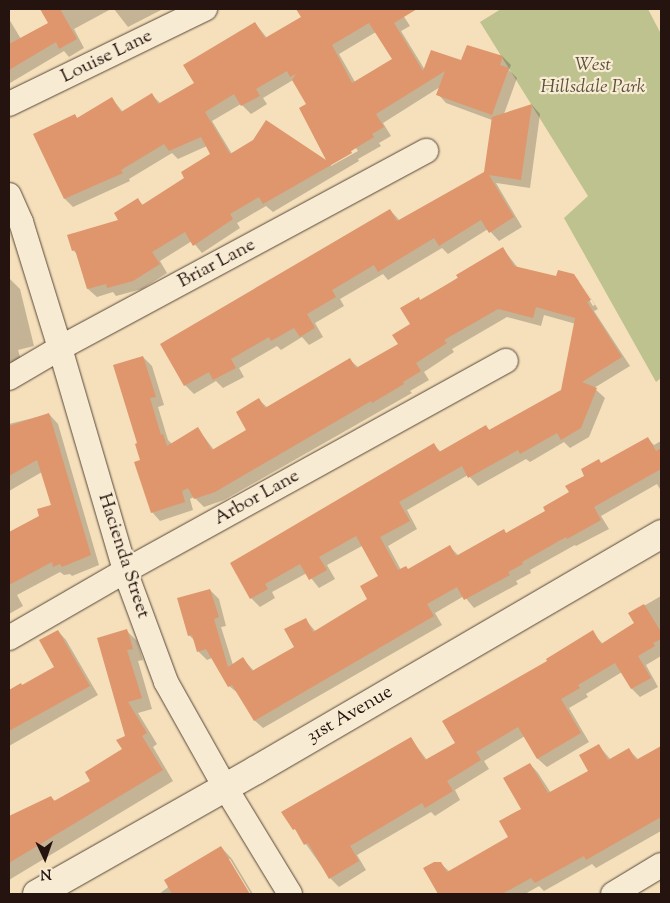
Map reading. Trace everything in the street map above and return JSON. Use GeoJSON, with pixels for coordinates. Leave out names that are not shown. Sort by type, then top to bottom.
{"type":"FeatureCollection","features":[{"type":"Feature","properties":{"kind":"street","name":"Louise Lane"},"geometry":{"type":"LineString","coordinates":[[9,104],[206,9]]}},
{"type":"Feature","properties":{"kind":"street","name":"Briar Lane"},"geometry":{"type":"LineString","coordinates":[[9,378],[60,348],[426,151]]}},
{"type":"Feature","properties":{"kind":"street","name":"Hacienda Street"},"geometry":{"type":"LineString","coordinates":[[9,195],[21,222],[60,348],[125,571],[166,682],[225,787],[290,894]]}},
{"type":"Feature","properties":{"kind":"street","name":"Arbor Lane"},"geometry":{"type":"LineString","coordinates":[[9,638],[125,571],[506,361]]}},
{"type":"Feature","properties":{"kind":"street","name":"31st Avenue"},"geometry":{"type":"LineString","coordinates":[[37,894],[661,534]]}},
{"type":"Feature","properties":{"kind":"street"},"geometry":{"type":"LineString","coordinates":[[613,894],[661,866]]}},
{"type":"Feature","properties":{"kind":"green space","name":"West Hillsdale Park"},"geometry":{"type":"Polygon","coordinates":[[[501,9],[648,9],[661,34],[661,378],[656,382],[564,218],[588,196],[480,22],[501,9]]]}},
{"type":"Feature","properties":{"kind":"building"},"geometry":{"type":"Polygon","coordinates":[[[40,9],[60,9],[77,39],[59,49],[56,42],[9,70],[9,44],[48,23],[40,9]]]}},
{"type":"Feature","properties":{"kind":"building"},"geometry":{"type":"Polygon","coordinates":[[[296,9],[417,9],[394,23],[423,71],[431,50],[461,60],[467,45],[503,56],[500,65],[509,68],[492,115],[436,95],[445,71],[376,114],[384,127],[372,134],[374,137],[351,151],[352,153],[263,204],[259,197],[230,214],[233,219],[193,246],[185,232],[152,252],[160,264],[133,281],[107,288],[106,284],[87,289],[75,250],[72,251],[67,235],[118,220],[114,213],[138,198],[142,205],[184,178],[181,172],[210,154],[201,137],[169,151],[164,144],[121,170],[123,173],[64,199],[33,134],[75,114],[77,118],[112,97],[121,112],[152,93],[158,104],[194,83],[183,65],[255,22],[265,38],[301,17],[296,9]],[[369,23],[332,45],[352,83],[392,59],[369,23]],[[287,71],[256,89],[260,96],[241,106],[234,94],[205,112],[230,154],[253,140],[266,120],[326,160],[299,108],[306,104],[292,80],[296,74],[290,77],[287,71]]]}},
{"type":"Feature","properties":{"kind":"building"},"geometry":{"type":"Polygon","coordinates":[[[532,104],[521,180],[489,175],[514,217],[489,233],[481,220],[439,246],[434,238],[378,272],[374,265],[332,290],[336,297],[307,314],[315,328],[300,337],[294,328],[271,341],[269,337],[231,359],[236,368],[213,380],[209,372],[184,386],[160,344],[390,209],[397,221],[484,172],[492,117],[532,104]]]}},
{"type":"Feature","properties":{"kind":"building"},"geometry":{"type":"Polygon","coordinates":[[[503,247],[514,266],[556,276],[558,270],[574,274],[591,300],[587,302],[622,357],[582,382],[597,388],[581,428],[561,440],[557,433],[520,454],[518,450],[468,478],[462,466],[399,502],[410,521],[380,537],[398,570],[406,566],[408,569],[450,545],[456,556],[504,529],[506,533],[545,511],[543,507],[569,492],[565,486],[584,476],[581,469],[599,459],[601,463],[648,437],[656,451],[661,448],[661,469],[594,507],[601,520],[522,562],[523,564],[508,572],[510,575],[464,600],[457,587],[427,604],[434,616],[254,721],[232,685],[228,687],[206,649],[197,652],[192,635],[188,636],[177,598],[210,589],[219,617],[214,619],[228,667],[243,657],[252,671],[294,647],[284,629],[306,618],[313,632],[367,599],[360,586],[378,576],[356,536],[319,557],[327,570],[309,580],[300,564],[265,584],[268,589],[250,599],[230,563],[434,443],[439,452],[486,425],[489,430],[561,390],[575,318],[536,307],[533,318],[498,309],[444,340],[447,343],[416,363],[421,371],[403,382],[404,384],[372,403],[371,401],[215,492],[194,499],[188,488],[182,491],[185,502],[151,513],[134,462],[140,460],[135,444],[137,443],[113,365],[143,356],[156,397],[150,398],[161,435],[163,434],[167,446],[198,427],[212,450],[246,430],[236,412],[259,398],[265,408],[350,358],[356,368],[398,344],[392,335],[410,324],[400,308],[419,297],[420,300],[458,278],[456,275],[503,247]]]}},
{"type":"Feature","properties":{"kind":"building"},"geometry":{"type":"Polygon","coordinates":[[[49,413],[91,555],[62,567],[60,564],[53,567],[52,562],[9,585],[9,532],[39,516],[37,509],[51,505],[37,460],[9,476],[9,426],[49,413]]]}},
{"type":"Feature","properties":{"kind":"building"},"geometry":{"type":"Polygon","coordinates":[[[644,604],[661,632],[661,639],[653,643],[655,646],[638,656],[651,678],[631,689],[615,663],[578,685],[580,688],[561,699],[581,733],[537,759],[518,727],[476,752],[481,760],[447,781],[453,791],[425,808],[422,803],[350,846],[359,861],[329,879],[308,843],[304,845],[295,829],[293,830],[281,812],[411,737],[425,760],[455,743],[442,721],[547,661],[546,659],[593,630],[601,644],[634,623],[628,613],[644,604]]]}},
{"type":"Feature","properties":{"kind":"building"},"geometry":{"type":"Polygon","coordinates":[[[127,629],[133,649],[127,650],[142,698],[128,702],[147,733],[142,736],[163,770],[9,863],[9,816],[51,796],[54,801],[90,781],[85,772],[122,749],[116,740],[125,736],[97,638],[127,629]]]}},
{"type":"Feature","properties":{"kind":"building"},"geometry":{"type":"Polygon","coordinates":[[[58,630],[90,686],[9,731],[9,690],[54,667],[39,640],[58,630]]]}},
{"type":"Feature","properties":{"kind":"building"},"geometry":{"type":"Polygon","coordinates":[[[599,744],[608,760],[629,748],[636,760],[661,746],[661,817],[586,860],[584,856],[535,883],[531,878],[502,894],[438,894],[423,868],[434,862],[441,862],[447,872],[508,837],[499,821],[521,809],[503,778],[530,763],[548,793],[588,771],[579,755],[599,744]]]}},
{"type":"Feature","properties":{"kind":"building"},"geometry":{"type":"Polygon","coordinates":[[[221,846],[250,894],[172,894],[164,880],[221,846]]]}}]}
